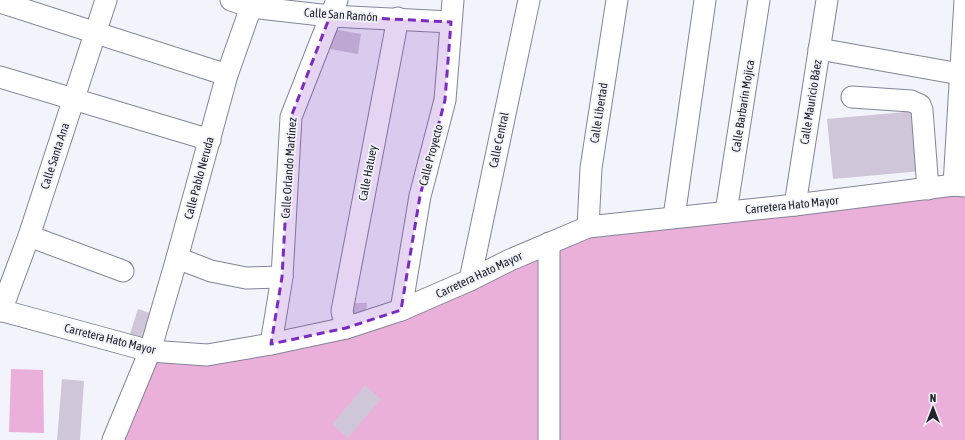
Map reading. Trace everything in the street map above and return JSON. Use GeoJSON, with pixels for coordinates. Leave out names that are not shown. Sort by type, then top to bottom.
{"type":"FeatureCollection","features":[{"type":"Feature","properties":{"kind":"street","name":"Calle Santa Ana"},"geometry":{"type":"LineString","coordinates":[[1,311],[29,236],[106,0]]}},
{"type":"Feature","properties":{"kind":"street","name":"Calle San Ramón"},"geometry":{"type":"LineString","coordinates":[[231,0],[251,7],[333,8],[398,18],[451,22]]}},
{"type":"Feature","properties":{"kind":"street","name":"Calle Proyecto"},"geometry":{"type":"LineString","coordinates":[[401,310],[420,196],[445,100],[453,0]]}},
{"type":"Feature","properties":{"kind":"street","name":"Calle Central"},"geometry":{"type":"LineString","coordinates":[[470,280],[529,0]]}},
{"type":"Feature","properties":{"kind":"street","name":"Calle Libertad"},"geometry":{"type":"LineString","coordinates":[[588,227],[591,168],[617,0]]}},
{"type":"Feature","properties":{"kind":"street"},"geometry":{"type":"LineString","coordinates":[[674,217],[705,0]]}},
{"type":"Feature","properties":{"kind":"street","name":"Calle Barbarín Mojica"},"geometry":{"type":"LineString","coordinates":[[726,212],[760,0]]}},
{"type":"Feature","properties":{"kind":"street","name":"Calle Mauricio Báez"},"geometry":{"type":"LineString","coordinates":[[795,205],[827,0]]}},
{"type":"Feature","properties":{"kind":"street"},"geometry":{"type":"LineString","coordinates":[[959,186],[960,74],[965,0]]}},
{"type":"Feature","properties":{"kind":"street"},"geometry":{"type":"LineString","coordinates":[[0,2],[226,75]]}},
{"type":"Feature","properties":{"kind":"street","name":"Calle Pablo Neruda"},"geometry":{"type":"LineString","coordinates":[[113,440],[150,351],[210,140],[226,75],[251,7]]}},
{"type":"Feature","properties":{"kind":"street","name":"Calle Orlando Martínez"},"geometry":{"type":"LineString","coordinates":[[271,344],[282,278],[291,117],[333,8]]}},
{"type":"Feature","properties":{"kind":"street","name":"Calle Hatuey"},"geometry":{"type":"LineString","coordinates":[[346,328],[342,311],[398,18]]}},
{"type":"Feature","properties":{"kind":"street"},"geometry":{"type":"LineString","coordinates":[[819,49],[960,74]]}},
{"type":"Feature","properties":{"kind":"street"},"geometry":{"type":"LineString","coordinates":[[0,77],[210,140]]}},
{"type":"Feature","properties":{"kind":"street"},"geometry":{"type":"LineString","coordinates":[[852,97],[911,102],[920,105],[922,110],[928,189]]}},
{"type":"Feature","properties":{"kind":"street","name":"Carretera Hato Mayor"},"geometry":{"type":"LineString","coordinates":[[1,311],[150,351],[207,355],[271,344],[346,328],[401,310],[470,280],[510,260],[588,227],[959,186]]}},
{"type":"Feature","properties":{"kind":"street"},"geometry":{"type":"LineString","coordinates":[[29,236],[124,271]]}},
{"type":"Feature","properties":{"kind":"street"},"geometry":{"type":"LineString","coordinates":[[549,243],[549,440]]}},
{"type":"Feature","properties":{"kind":"street"},"geometry":{"type":"LineString","coordinates":[[177,258],[211,271],[246,278],[282,278]]}},
{"type":"Feature","properties":{"kind":"highlighted area"},"geometry":{"type":"Polygon","coordinates":[[[330,16],[451,22],[445,100],[420,196],[401,310],[346,328],[271,344],[282,277],[291,117],[330,16]]]}},
{"type":"Feature","properties":{"kind":"shaded area"},"geometry":{"type":"Polygon","coordinates":[[[965,194],[965,440],[119,440],[148,362],[207,358],[313,346],[388,323],[594,233],[965,194]]]}},
{"type":"Feature","properties":{"kind":"shaded area"},"geometry":{"type":"Polygon","coordinates":[[[11,369],[43,370],[44,433],[9,432],[11,369]]]}},
{"type":"Feature","properties":{"kind":"building"},"geometry":{"type":"Polygon","coordinates":[[[334,29],[361,34],[358,54],[330,49],[334,29]]]}},
{"type":"Feature","properties":{"kind":"building"},"geometry":{"type":"Polygon","coordinates":[[[916,111],[922,171],[833,179],[827,119],[916,111]]]}},
{"type":"Feature","properties":{"kind":"building"},"geometry":{"type":"Polygon","coordinates":[[[353,303],[367,303],[366,315],[353,314],[353,303]]]}},
{"type":"Feature","properties":{"kind":"building"},"geometry":{"type":"Polygon","coordinates":[[[138,309],[156,315],[146,346],[128,340],[138,309]]]}},
{"type":"Feature","properties":{"kind":"building"},"geometry":{"type":"Polygon","coordinates":[[[62,379],[84,381],[80,440],[57,440],[62,379]]]}},
{"type":"Feature","properties":{"kind":"building"},"geometry":{"type":"Polygon","coordinates":[[[365,385],[381,399],[348,438],[332,424],[365,385]]]}}]}
